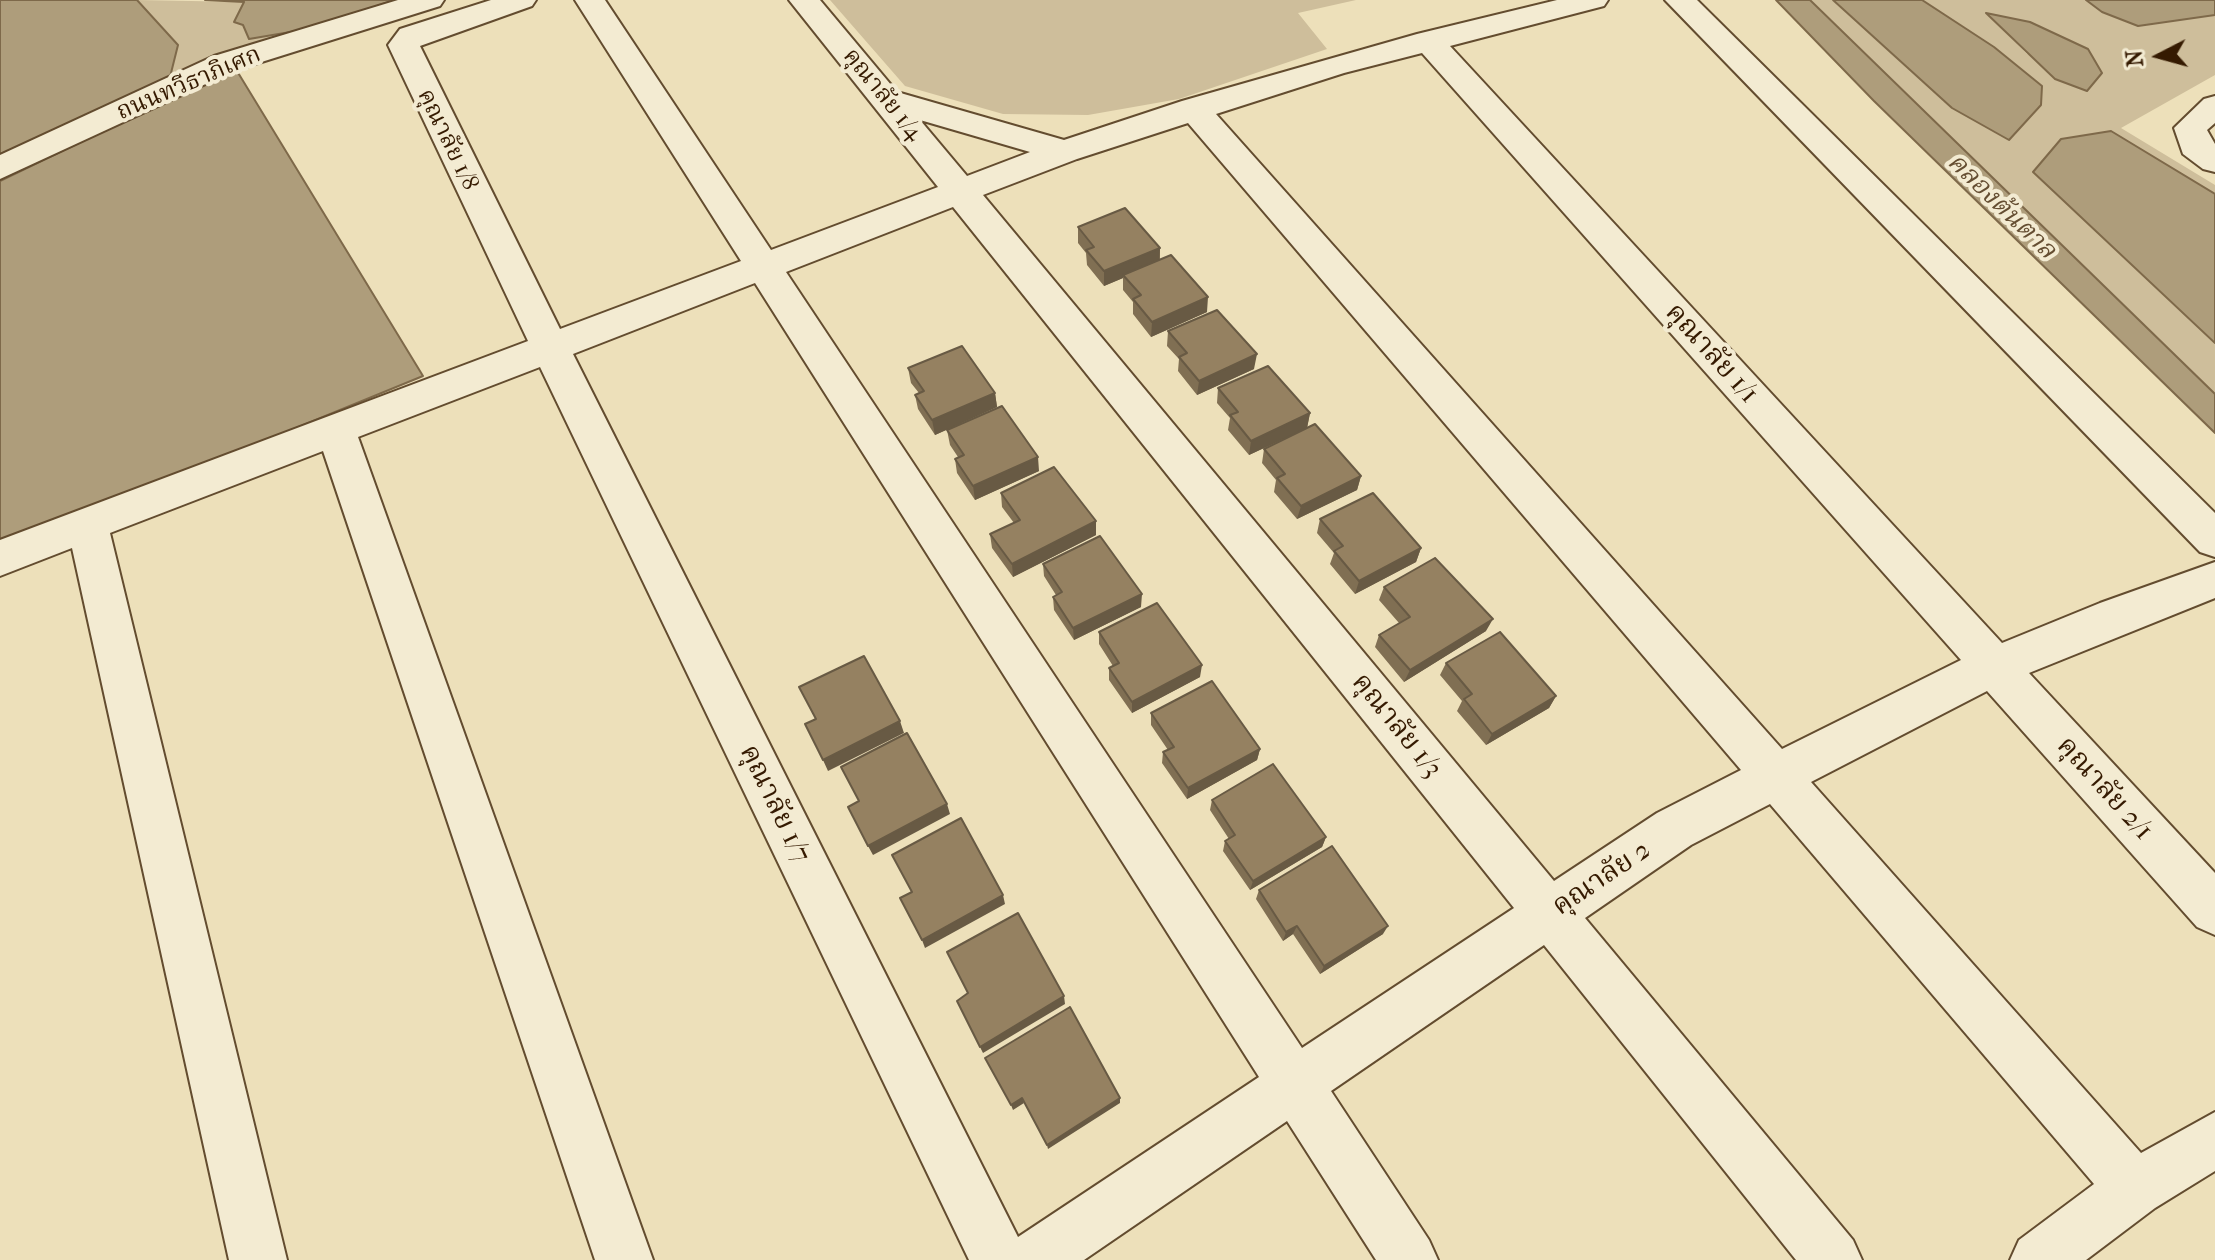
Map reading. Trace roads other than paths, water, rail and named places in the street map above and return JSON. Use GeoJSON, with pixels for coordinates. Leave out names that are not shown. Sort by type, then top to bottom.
{"type":"FeatureCollection","features":[{"type":"Feature","properties":{"kind":"street","name":"ถนนทวีธาภิเศก"},"geometry":{"type":"LineString","coordinates":[[0,168],[225,63],[429,0]]}},
{"type":"Feature","properties":{"kind":"street","name":"คุณาลัย 1/8"},"geometry":{"type":"LineString","coordinates":[[521,0],[411,36],[404,45],[549,348]]}},
{"type":"Feature","properties":{"kind":"street"},"geometry":{"type":"LineString","coordinates":[[590,0],[765,265],[1293,1086],[1409,1260]]}},
{"type":"Feature","properties":{"kind":"street","name":"คุณาลัย 1/4"},"geometry":{"type":"LineString","coordinates":[[804,0],[960,191]]}},
{"type":"Feature","properties":{"kind":"street"},"geometry":{"type":"LineString","coordinates":[[0,558],[1065,151],[1193,108],[1428,41],[1593,0]]}},
{"type":"Feature","properties":{"kind":"street"},"geometry":{"type":"LineString","coordinates":[[1687,5],[2215,540]]}},
{"type":"Feature","properties":{"kind":"street","name":"คุณาลัย 1/1"},"geometry":{"type":"LineString","coordinates":[[1428,41],[1993,667]]}},
{"type":"Feature","properties":{"kind":"street"},"geometry":{"type":"LineString","coordinates":[[885,99],[1065,151]]}},
{"type":"Feature","properties":{"kind":"street"},"geometry":{"type":"LineString","coordinates":[[2215,106],[2190,128],[2195,146],[2215,161]]}},
{"type":"Feature","properties":{"kind":"street"},"geometry":{"type":"LineString","coordinates":[[1193,108],[2135,1188]]}},
{"type":"Feature","properties":{"kind":"street","name":"คุณาลัย 1/3"},"geometry":{"type":"LineString","coordinates":[[960,191],[1833,1260]]}},
{"type":"Feature","properties":{"kind":"street","name":"คุณาลัย 1/7"},"geometry":{"type":"LineString","coordinates":[[549,348],[999,1260]]}},
{"type":"Feature","properties":{"kind":"street"},"geometry":{"type":"LineString","coordinates":[[335,429],[624,1260]]}},
{"type":"Feature","properties":{"kind":"street"},"geometry":{"type":"LineString","coordinates":[[87,524],[258,1260]]}},
{"type":"Feature","properties":{"kind":"street","name":"คุณาลัย 2"},"geometry":{"type":"LineString","coordinates":[[1034,1260],[1674,829],[1993,667],[2115,616],[2215,580]]}},
{"type":"Feature","properties":{"kind":"street","name":"คุณาลัย 2/1"},"geometry":{"type":"LineString","coordinates":[[1993,667],[2215,910]]}},
{"type":"Feature","properties":{"kind":"street"},"geometry":{"type":"LineString","coordinates":[[2039,1260],[2135,1188],[2215,1140]]}},
{"type":"Feature","properties":{"kind":"water"},"geometry":{"type":"Polygon","coordinates":[[[0,0],[137,0],[178,45],[170,77],[0,155],[0,0]]]}},
{"type":"Feature","properties":{"kind":"water"},"geometry":{"type":"Polygon","coordinates":[[[205,0],[394,0],[314,28],[249,39],[243,25],[234,22],[244,2],[205,0]]]}},
{"type":"Feature","properties":{"kind":"water","name":"คลองต้นตาล"},"geometry":{"type":"Polygon","coordinates":[[[1776,0],[1810,0],[2215,394],[2215,433],[1874,101],[1776,0]]]}},
{"type":"Feature","properties":{"kind":"water"},"geometry":{"type":"Polygon","coordinates":[[[1833,0],[1922,0],[1994,47],[2042,86],[2041,105],[2009,140],[1952,108],[1833,0]]]}},
{"type":"Feature","properties":{"kind":"water"},"geometry":{"type":"Polygon","coordinates":[[[2086,0],[2215,0],[2215,15],[2138,26],[2102,12],[2086,0]]]}},
{"type":"Feature","properties":{"kind":"water"},"geometry":{"type":"Polygon","coordinates":[[[1986,13],[2030,22],[2088,49],[2102,73],[2087,91],[2055,79],[1986,13]]]}},
{"type":"Feature","properties":{"kind":"water"},"geometry":{"type":"Polygon","coordinates":[[[237,71],[423,376],[0,549],[0,181],[207,81],[237,71]]]}},
{"type":"Feature","properties":{"kind":"water"},"geometry":{"type":"Polygon","coordinates":[[[2111,131],[2215,194],[2215,343],[2033,172],[2061,139],[2111,131]]]}}]}
